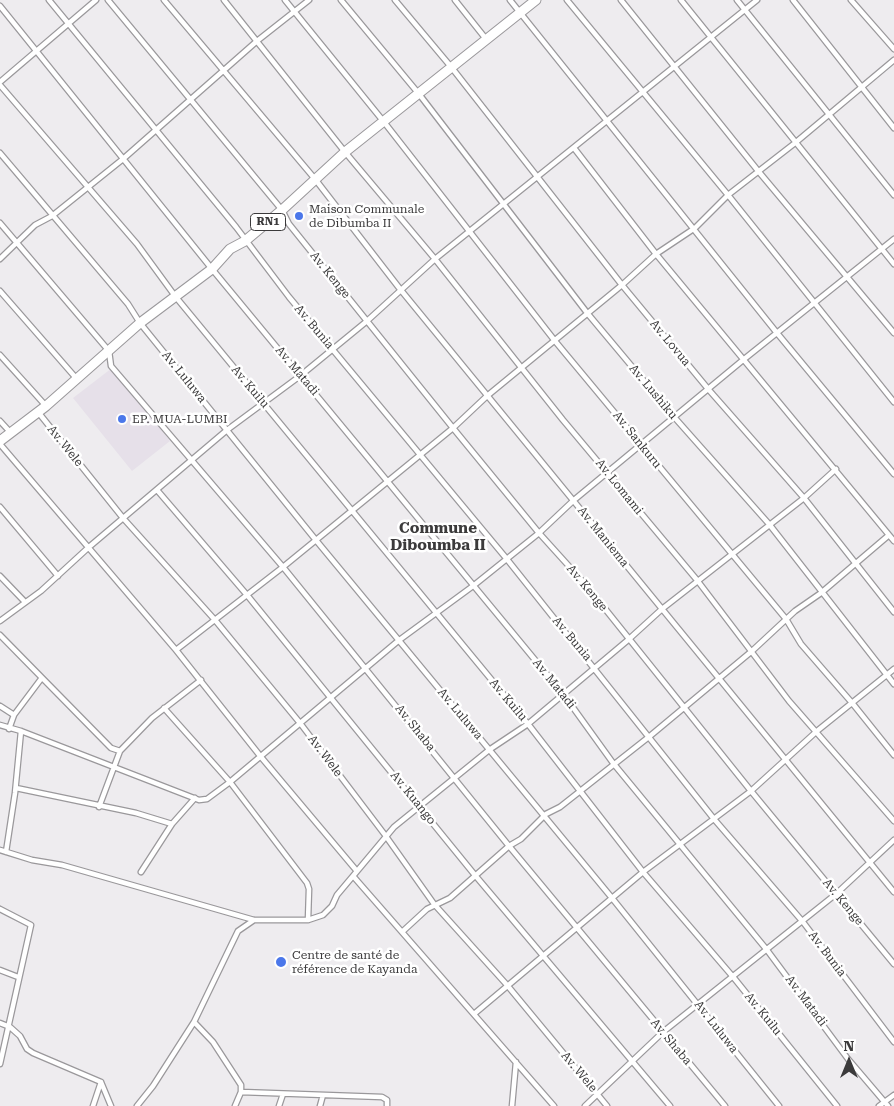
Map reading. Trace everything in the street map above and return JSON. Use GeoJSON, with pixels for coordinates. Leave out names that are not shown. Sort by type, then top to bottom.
{"type":"FeatureCollection","features":[{"type":"Feature","properties":{"kind":"highway","name":"RN1"},"geometry":{"type":"LineString","coordinates":[[0,442],[46,406],[140,323],[212,269],[230,249],[245,241],[282,210],[345,152],[536,0]]}},
{"type":"Feature","properties":{"kind":"street","name":"Av. Bunia"},"geometry":{"type":"LineString","coordinates":[[49,0],[594,666],[714,819],[802,922],[894,1042]]}},
{"type":"Feature","properties":{"kind":"street"},"geometry":{"type":"LineString","coordinates":[[0,83],[67,23],[96,0]]}},
{"type":"Feature","properties":{"kind":"street","name":"Av. Kenge"},"geometry":{"type":"LineString","coordinates":[[108,0],[282,210],[289,224],[453,428],[539,533],[586,585],[628,640],[894,964]]}},
{"type":"Feature","properties":{"kind":"street","name":"Av. Maniema"},"geometry":{"type":"LineString","coordinates":[[164,0],[315,179],[400,289],[894,892]]}},
{"type":"Feature","properties":{"kind":"street","name":"Av. Lomami"},"geometry":{"type":"LineString","coordinates":[[224,0],[345,152],[435,259],[521,368],[697,580],[789,701],[894,821]]}},
{"type":"Feature","properties":{"kind":"street","name":"Av. Sankuru"},"geometry":{"type":"LineString","coordinates":[[285,0],[384,122],[555,341],[786,619],[801,644],[894,755]]}},
{"type":"Feature","properties":{"kind":"street"},"geometry":{"type":"LineString","coordinates":[[0,259],[18,244],[35,225],[52,216],[86,186],[123,159],[257,41],[310,0]]}},
{"type":"Feature","properties":{"kind":"street","name":"Av. Lushiku"},"geometry":{"type":"LineString","coordinates":[[340,0],[420,94],[588,314],[675,418],[769,524],[821,593],[894,684]]}},
{"type":"Feature","properties":{"kind":"street","name":"Av. Lovua"},"geometry":{"type":"LineString","coordinates":[[395,0],[452,68],[622,285],[709,390],[804,498],[894,612]]}},
{"type":"Feature","properties":{"kind":"street"},"geometry":{"type":"LineString","coordinates":[[455,0],[486,39]]}},
{"type":"Feature","properties":{"kind":"street"},"geometry":{"type":"LineString","coordinates":[[510,0],[607,122],[695,228],[777,333],[894,474]]}},
{"type":"Feature","properties":{"kind":"street"},"geometry":{"type":"LineString","coordinates":[[568,0],[894,402]]}},
{"type":"Feature","properties":{"kind":"street"},"geometry":{"type":"LineString","coordinates":[[621,0],[758,172],[894,333]]}},
{"type":"Feature","properties":{"kind":"street"},"geometry":{"type":"LineString","coordinates":[[681,0],[894,264]]}},
{"type":"Feature","properties":{"kind":"street"},"geometry":{"type":"LineString","coordinates":[[737,0],[894,195]]}},
{"type":"Feature","properties":{"kind":"street"},"geometry":{"type":"LineString","coordinates":[[0,621],[58,576],[89,547],[227,430],[300,376],[367,321],[435,259],[757,0]]}},
{"type":"Feature","properties":{"kind":"street"},"geometry":{"type":"LineString","coordinates":[[793,0],[860,88],[894,128]]}},
{"type":"Feature","properties":{"kind":"street"},"geometry":{"type":"LineString","coordinates":[[851,0],[894,49]]}},
{"type":"Feature","properties":{"kind":"street","name":"Av. Matadi"},"geometry":{"type":"LineString","coordinates":[[0,6],[212,269],[564,694],[613,763],[768,950],[848,1059],[886,1104]]}},
{"type":"Feature","properties":{"kind":"street"},"geometry":{"type":"LineString","coordinates":[[176,650],[388,482],[419,454],[453,428],[487,396],[588,314],[656,254],[695,228],[728,195],[795,143],[894,60]]}},
{"type":"Feature","properties":{"kind":"street","name":"Av. Kuilu"},"geometry":{"type":"LineString","coordinates":[[0,83],[137,244],[175,296],[528,724],[578,791],[643,872],[734,978],[837,1106]]}},
{"type":"Feature","properties":{"kind":"street"},"geometry":{"type":"LineString","coordinates":[[574,148],[656,254],[894,541]]}},
{"type":"Feature","properties":{"kind":"street","name":"Av. Luluwa"},"geometry":{"type":"LineString","coordinates":[[0,153],[128,304],[140,323],[315,539],[543,817],[612,898],[779,1106]]}},
{"type":"Feature","properties":{"kind":"street","name":"Av. Shaba"},"geometry":{"type":"LineString","coordinates":[[0,223],[109,351],[111,366],[283,567],[509,846],[725,1106]]}},
{"type":"Feature","properties":{"kind":"street"},"geometry":{"type":"LineString","coordinates":[[0,725],[21,731],[204,800],[261,757],[398,641],[435,612],[473,586],[539,533],[574,500],[743,360],[894,239]]}},
{"type":"Feature","properties":{"kind":"street"},"geometry":{"type":"LineString","coordinates":[[0,291],[76,378]]}},
{"type":"Feature","properties":{"kind":"street"},"geometry":{"type":"LineString","coordinates":[[0,355],[46,406]]}},
{"type":"Feature","properties":{"kind":"street","name":"Av. Wele"},"geometry":{"type":"LineString","coordinates":[[38,411],[123,518],[215,620],[300,723],[385,835],[434,904],[507,985],[607,1106]]}},
{"type":"Feature","properties":{"kind":"street"},"geometry":{"type":"LineString","coordinates":[[0,421],[11,433]]}},
{"type":"Feature","properties":{"kind":"street"},"geometry":{"type":"LineString","coordinates":[[0,442],[201,680],[261,757],[356,870]]}},
{"type":"Feature","properties":{"kind":"street"},"geometry":{"type":"LineString","coordinates":[[21,731],[16,788],[3,851],[254,920],[308,920],[327,912],[337,895],[385,835],[489,750],[528,724],[697,580],[732,556],[769,524],[804,498],[836,469]]}},
{"type":"Feature","properties":{"kind":"street","name":"Av. Kuango"},"geometry":{"type":"LineString","coordinates":[[157,490],[247,594],[474,874],[670,1106]]}},
{"type":"Feature","properties":{"kind":"street"},"geometry":{"type":"LineString","coordinates":[[0,507],[58,576]]}},
{"type":"Feature","properties":{"kind":"street"},"geometry":{"type":"LineString","coordinates":[[402,932],[434,904],[450,898],[474,874],[509,846],[521,839],[543,817],[650,736],[717,678],[752,651],[786,619],[821,593],[889,535]]}},
{"type":"Feature","properties":{"kind":"street"},"geometry":{"type":"LineString","coordinates":[[0,576],[25,602]]}},
{"type":"Feature","properties":{"kind":"street"},"geometry":{"type":"LineString","coordinates":[[0,635],[110,748],[120,751]]}},
{"type":"Feature","properties":{"kind":"street"},"geometry":{"type":"LineString","coordinates":[[474,1014],[643,872],[751,791],[784,759],[894,669]]}},
{"type":"Feature","properties":{"kind":"street"},"geometry":{"type":"LineString","coordinates":[[10,729],[14,715],[41,679]]}},
{"type":"Feature","properties":{"kind":"street"},"geometry":{"type":"LineString","coordinates":[[99,807],[120,751],[152,718],[201,680]]}},
{"type":"Feature","properties":{"kind":"street"},"geometry":{"type":"LineString","coordinates":[[0,706],[14,715]]}},
{"type":"Feature","properties":{"kind":"street"},"geometry":{"type":"LineString","coordinates":[[164,708],[230,782],[307,883],[309,889],[308,920]]}},
{"type":"Feature","properties":{"kind":"street"},"geometry":{"type":"LineString","coordinates":[[16,788],[99,807],[136,813],[172,824]]}},
{"type":"Feature","properties":{"kind":"street"},"geometry":{"type":"LineString","coordinates":[[141,872],[172,824],[195,798]]}},
{"type":"Feature","properties":{"kind":"street"},"geometry":{"type":"LineString","coordinates":[[585,1106],[663,1032],[699,1006],[836,894],[894,840]]}},
{"type":"Feature","properties":{"kind":"street"},"geometry":{"type":"LineString","coordinates":[[353,876],[554,1106]]}},
{"type":"Feature","properties":{"kind":"street"},"geometry":{"type":"LineString","coordinates":[[0,909],[30,926],[18,977],[10,1027],[0,1064]]}},
{"type":"Feature","properties":{"kind":"street"},"geometry":{"type":"LineString","coordinates":[[137,1106],[153,1086],[194,1022],[238,931],[254,920]]}},
{"type":"Feature","properties":{"kind":"street"},"geometry":{"type":"LineString","coordinates":[[0,970],[18,977]]}},
{"type":"Feature","properties":{"kind":"street"},"geometry":{"type":"LineString","coordinates":[[194,1022],[213,1042],[229,1070],[238,1080],[241,1092],[235,1106]]}},
{"type":"Feature","properties":{"kind":"street"},"geometry":{"type":"LineString","coordinates":[[0,1023],[10,1027],[20,1036],[27,1049],[33,1053],[101,1082],[111,1106]]}},
{"type":"Feature","properties":{"kind":"street"},"geometry":{"type":"LineString","coordinates":[[512,1106],[516,1062]]}},
{"type":"Feature","properties":{"kind":"street"},"geometry":{"type":"LineString","coordinates":[[94,1106],[101,1082]]}},
{"type":"Feature","properties":{"kind":"street"},"geometry":{"type":"LineString","coordinates":[[241,1092],[382,1097],[386,1100],[387,1106]]}},
{"type":"Feature","properties":{"kind":"street"},"geometry":{"type":"LineString","coordinates":[[279,1106],[283,1094]]}},
{"type":"Feature","properties":{"kind":"street"},"geometry":{"type":"LineString","coordinates":[[320,1106],[323,1095]]}},
{"type":"Feature","properties":{"kind":"street"},"geometry":{"type":"LineString","coordinates":[[878,1106],[886,1104],[894,1095]]}},
{"type":"Feature","properties":{"kind":"shaded area","name":"EP. MUA-LUMBI"},"geometry":{"type":"Polygon","coordinates":[[[112,368],[170,441],[132,471],[73,398],[112,368]]]}},
{"type":"Feature","properties":{"kind":"place","name":"Maison Communale de Dibumba II"},"geometry":{"type":"Point","coordinates":[299,216]}},
{"type":"Feature","properties":{"kind":"place","name":"EP. MUA-LUMBI"},"geometry":{"type":"Point","coordinates":[122,419]}},
{"type":"Feature","properties":{"kind":"place","name":"Centre de santé de référence de Kayanda"},"geometry":{"type":"Point","coordinates":[281,962]}},
{"type":"Feature","properties":{"kind":"district","name":"Commune Diboumba II"},"geometry":{"type":"Point","coordinates":[438,538]}}]}
